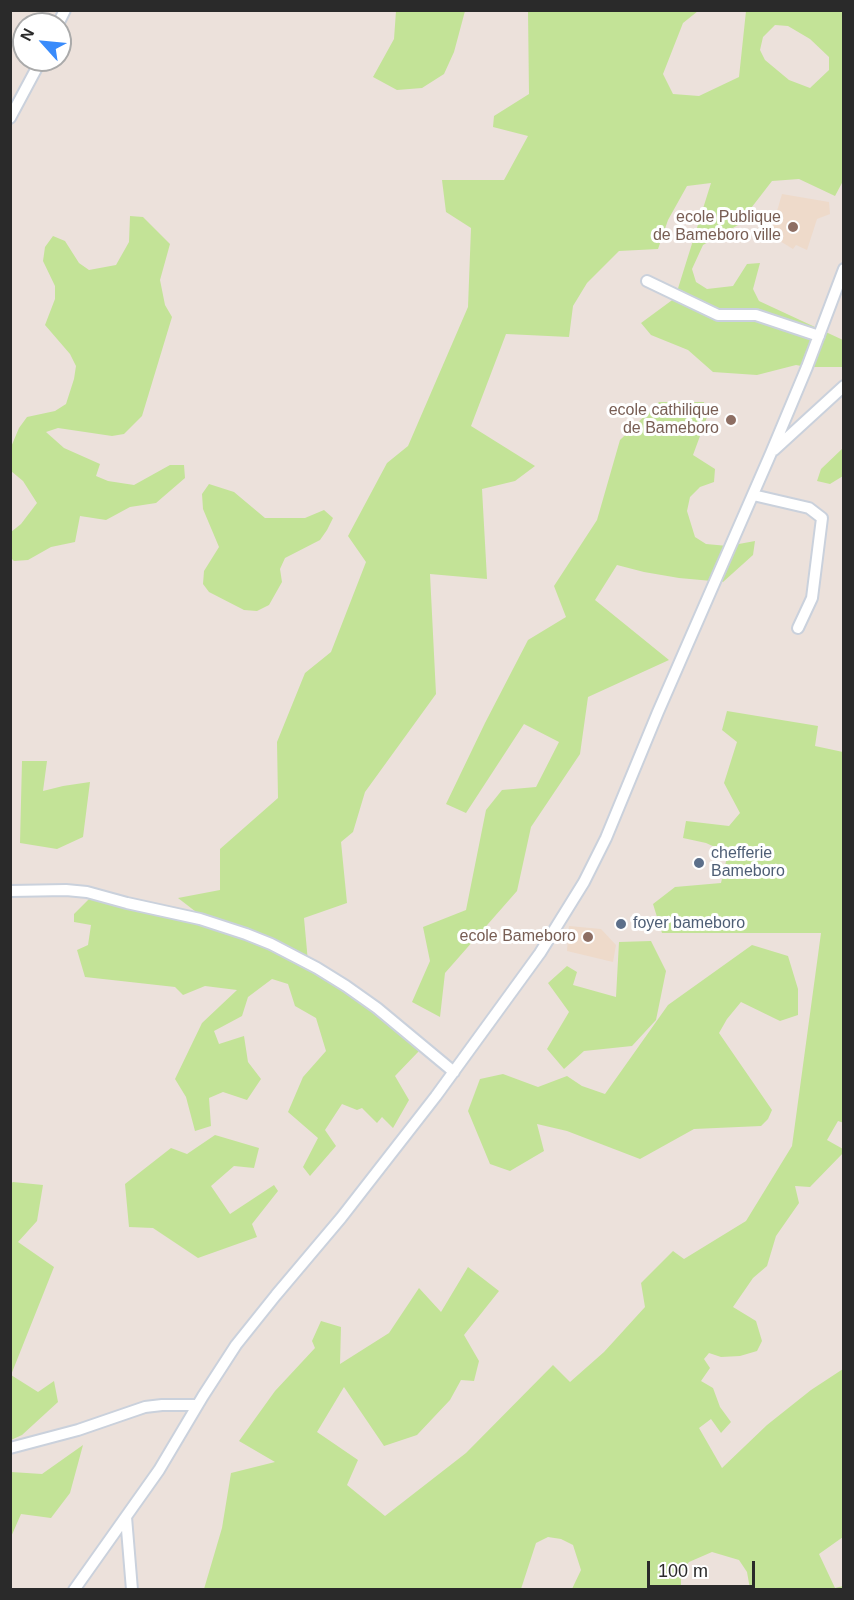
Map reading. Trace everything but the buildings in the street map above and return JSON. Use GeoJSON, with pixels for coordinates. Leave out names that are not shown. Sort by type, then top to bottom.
{"type":"FeatureCollection","features":[{"type":"Feature","properties":{"kind":"street"},"geometry":{"type":"LineString","coordinates":[[10,118],[34,72]]}},
{"type":"Feature","properties":{"kind":"street"},"geometry":{"type":"LineString","coordinates":[[74,1590],[159,1470],[197,1405],[249,1328],[341,1218],[454,1072],[540,953],[572,903],[592,868],[771,453],[819,336],[843,269]]}},
{"type":"Feature","properties":{"kind":"street"},"geometry":{"type":"LineString","coordinates":[[647,280],[718,315],[756,315],[819,336]]}},
{"type":"Feature","properties":{"kind":"street"},"geometry":{"type":"LineString","coordinates":[[771,453],[843,386]]}},
{"type":"Feature","properties":{"kind":"street"},"geometry":{"type":"LineString","coordinates":[[753,495],[808,508],[822,518],[812,598],[798,628]]}},
{"type":"Feature","properties":{"kind":"street"},"geometry":{"type":"LineString","coordinates":[[10,891],[87,892],[200,919],[271,944],[346,986],[454,1072]]}},
{"type":"Feature","properties":{"kind":"street"},"geometry":{"type":"LineString","coordinates":[[10,1448],[78,1430],[145,1407],[197,1405]]}},
{"type":"Feature","properties":{"kind":"street"},"geometry":{"type":"LineString","coordinates":[[126,1517],[132,1590]]}},
{"type":"Feature","properties":{"kind":"shaded area","name":"ecole Publique de Bameboro ville"},"geometry":{"type":"Polygon","coordinates":[[[782,194],[829,202],[830,214],[817,219],[807,250],[796,245],[793,249],[770,235],[782,194]]]}},
{"type":"Feature","properties":{"kind":"shaded area","name":"ecole Bameboro"},"geometry":{"type":"Polygon","coordinates":[[[569,926],[601,929],[616,945],[613,962],[567,951],[569,926]]]}},
{"type":"Feature","properties":{"kind":"green space"},"geometry":{"type":"Polygon","coordinates":[[[396,11],[465,11],[454,52],[444,74],[422,88],[397,90],[373,77],[394,39],[396,11]]]}},
{"type":"Feature","properties":{"kind":"green space"},"geometry":{"type":"Polygon","coordinates":[[[528,11],[698,11],[683,23],[663,74],[673,94],[699,96],[739,77],[746,11],[843,11],[843,181],[835,196],[799,179],[772,181],[738,225],[703,245],[692,269],[696,282],[707,289],[733,286],[747,264],[760,263],[753,289],[759,301],[843,340],[843,367],[796,365],[757,375],[713,372],[688,350],[651,335],[641,323],[675,298],[711,183],[687,186],[668,220],[658,249],[619,251],[587,283],[573,306],[569,337],[506,334],[471,426],[535,466],[515,481],[482,489],[487,579],[430,574],[436,694],[365,792],[353,832],[341,842],[347,903],[304,918],[308,962],[200,915],[178,898],[220,890],[220,849],[278,798],[277,742],[305,673],[331,652],[366,562],[348,536],[387,463],[408,446],[468,307],[471,228],[446,212],[442,180],[504,180],[528,136],[493,127],[494,116],[529,94],[528,11]],[[775,25],[763,37],[760,50],[765,60],[789,80],[810,88],[829,70],[829,57],[810,39],[788,26],[775,25]]]}},
{"type":"Feature","properties":{"kind":"green space"},"geometry":{"type":"Polygon","coordinates":[[[130,216],[143,217],[170,244],[160,280],[165,305],[172,317],[142,416],[124,434],[112,436],[58,428],[46,432],[64,448],[100,464],[96,476],[108,481],[134,485],[170,465],[184,465],[185,478],[156,503],[130,507],[106,520],[80,516],[75,542],[51,547],[28,560],[14,561],[11,558],[11,532],[21,524],[37,503],[23,481],[11,471],[11,447],[19,428],[27,417],[55,411],[66,404],[76,366],[70,354],[45,325],[55,299],[55,286],[43,261],[45,247],[53,236],[65,241],[79,263],[89,270],[116,265],[129,242],[130,216]]]}},
{"type":"Feature","properties":{"kind":"green space"},"geometry":{"type":"Polygon","coordinates":[[[659,402],[704,402],[707,417],[693,455],[715,469],[714,482],[700,487],[690,497],[687,511],[695,537],[706,544],[728,546],[755,541],[753,555],[723,582],[679,578],[617,565],[595,600],[669,660],[588,697],[580,754],[531,827],[517,891],[445,973],[440,1017],[412,1002],[430,961],[423,927],[466,910],[486,810],[502,790],[536,787],[559,742],[524,724],[466,813],[446,804],[528,640],[566,617],[554,586],[597,520],[620,440],[659,402]]]}},
{"type":"Feature","properties":{"kind":"green space"},"geometry":{"type":"Polygon","coordinates":[[[843,448],[843,476],[830,484],[817,481],[821,469],[843,448]]]}},
{"type":"Feature","properties":{"kind":"green space"},"geometry":{"type":"Polygon","coordinates":[[[209,484],[234,492],[265,518],[305,518],[324,510],[333,518],[320,540],[285,558],[280,569],[282,582],[269,605],[257,611],[244,610],[209,592],[203,584],[204,571],[219,547],[203,509],[202,494],[209,484]]]}},
{"type":"Feature","properties":{"kind":"green space"},"geometry":{"type":"Polygon","coordinates":[[[727,711],[818,726],[815,746],[843,752],[844,1123],[838,1121],[827,1140],[843,1149],[844,1152],[810,1187],[795,1186],[799,1203],[776,1236],[767,1266],[753,1278],[733,1307],[756,1321],[762,1341],[757,1351],[740,1356],[721,1357],[709,1353],[704,1359],[710,1368],[701,1381],[713,1388],[720,1407],[731,1422],[721,1433],[711,1419],[699,1428],[722,1468],[767,1425],[811,1390],[843,1369],[843,1537],[819,1554],[835,1588],[843,1586],[843,1589],[750,1589],[747,1572],[739,1560],[712,1552],[689,1562],[681,1572],[681,1585],[688,1589],[572,1589],[581,1570],[573,1545],[561,1539],[548,1537],[536,1543],[521,1589],[204,1589],[222,1528],[231,1473],[275,1462],[239,1441],[275,1391],[315,1348],[312,1341],[321,1321],[341,1327],[340,1364],[389,1333],[419,1288],[441,1312],[468,1267],[499,1291],[464,1335],[479,1361],[474,1381],[461,1380],[450,1400],[417,1435],[384,1446],[344,1387],[317,1432],[358,1460],[347,1485],[385,1516],[466,1453],[553,1365],[570,1382],[604,1352],[645,1307],[641,1283],[673,1251],[684,1259],[746,1221],[792,1146],[821,933],[662,933],[653,904],[675,887],[721,883],[728,853],[706,843],[683,838],[686,821],[729,826],[740,813],[724,783],[737,742],[722,730],[727,711]]]}},
{"type":"Feature","properties":{"kind":"green space"},"geometry":{"type":"Polygon","coordinates":[[[22,761],[47,761],[43,791],[90,782],[83,837],[57,849],[20,843],[22,761]]]}},
{"type":"Feature","properties":{"kind":"green space"},"geometry":{"type":"Polygon","coordinates":[[[89,899],[203,925],[273,948],[314,970],[358,999],[399,1030],[419,1051],[395,1076],[409,1100],[393,1128],[382,1117],[377,1123],[362,1108],[357,1110],[342,1104],[325,1130],[336,1146],[310,1176],[303,1167],[318,1138],[288,1112],[303,1077],[326,1051],[316,1018],[295,1006],[288,984],[272,979],[248,997],[242,1016],[214,1031],[219,1044],[244,1036],[248,1062],[261,1079],[247,1100],[223,1092],[209,1098],[211,1126],[195,1131],[186,1097],[175,1079],[202,1023],[237,990],[205,986],[183,995],[175,987],[85,977],[77,950],[88,945],[91,925],[74,922],[74,914],[89,899]]]}},
{"type":"Feature","properties":{"kind":"green space"},"geometry":{"type":"Polygon","coordinates":[[[651,941],[666,971],[656,1020],[632,1046],[584,1051],[564,1069],[547,1049],[569,1012],[548,983],[567,966],[577,972],[573,985],[616,997],[619,942],[651,941]]]}},
{"type":"Feature","properties":{"kind":"green space"},"geometry":{"type":"Polygon","coordinates":[[[752,945],[788,956],[798,989],[798,1015],[780,1021],[741,1002],[719,1033],[772,1110],[768,1119],[761,1126],[694,1129],[640,1159],[567,1131],[537,1124],[544,1151],[510,1171],[490,1164],[468,1111],[480,1079],[503,1074],[538,1087],[567,1076],[582,1086],[605,1094],[668,1005],[752,945]]]}},
{"type":"Feature","properties":{"kind":"green space"},"geometry":{"type":"Polygon","coordinates":[[[215,1135],[259,1148],[254,1168],[234,1166],[211,1186],[230,1214],[274,1185],[278,1191],[252,1224],[257,1237],[198,1258],[153,1228],[129,1227],[125,1184],[171,1148],[187,1154],[215,1135]]]}},
{"type":"Feature","properties":{"kind":"green space"},"geometry":{"type":"Polygon","coordinates":[[[13,1182],[43,1185],[37,1221],[18,1242],[54,1267],[11,1375],[38,1392],[54,1381],[58,1402],[22,1435],[11,1440],[10,1184],[13,1182]]]}},
{"type":"Feature","properties":{"kind":"green space"},"geometry":{"type":"Polygon","coordinates":[[[83,1445],[70,1493],[51,1518],[21,1514],[11,1537],[11,1472],[42,1474],[83,1445]]]}},
{"type":"Feature","properties":{"kind":"place","name":"ecole Publique de Bameboro ville"},"geometry":{"type":"Point","coordinates":[793,227]}},
{"type":"Feature","properties":{"kind":"place","name":"ecole cathilique de Bameboro"},"geometry":{"type":"Point","coordinates":[731,420]}},
{"type":"Feature","properties":{"kind":"place","name":"chefferie Bameboro"},"geometry":{"type":"Point","coordinates":[699,863]}},
{"type":"Feature","properties":{"kind":"place","name":"foyer bameboro"},"geometry":{"type":"Point","coordinates":[621,924]}},
{"type":"Feature","properties":{"kind":"place","name":"ecole Bameboro"},"geometry":{"type":"Point","coordinates":[588,937]}}]}
